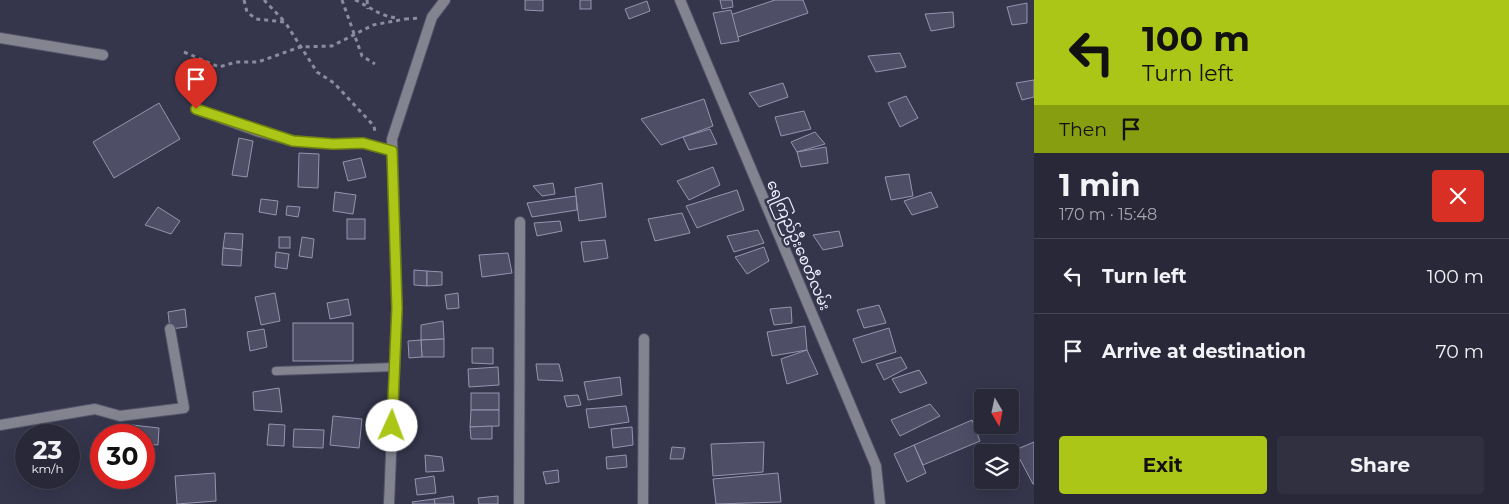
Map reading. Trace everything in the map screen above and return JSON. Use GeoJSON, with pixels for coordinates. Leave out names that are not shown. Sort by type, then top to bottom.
{"type":"FeatureCollection","features":[{"type":"Feature","properties":{"kind":"street"},"geometry":{"type":"LineString","coordinates":[[389,504],[397,308],[392,139],[432,17],[445,0]]}},
{"type":"Feature","properties":{"kind":"street","name":"ရေကြည်ဦးစေတီလမ်း"},"geometry":{"type":"LineString","coordinates":[[680,0],[876,466],[880,504]]}},
{"type":"Feature","properties":{"kind":"street"},"geometry":{"type":"LineString","coordinates":[[0,38],[103,55]]}},
{"type":"Feature","properties":{"kind":"street"},"geometry":{"type":"LineString","coordinates":[[196,109],[293,141],[333,144],[363,143],[392,151]]}},
{"type":"Feature","properties":{"kind":"street"},"geometry":{"type":"LineString","coordinates":[[519,504],[520,222]]}},
{"type":"Feature","properties":{"kind":"street"},"geometry":{"type":"LineString","coordinates":[[0,425],[95,409],[120,416],[184,408],[170,329]]}},
{"type":"Feature","properties":{"kind":"street"},"geometry":{"type":"LineString","coordinates":[[643,504],[644,339]]}},
{"type":"Feature","properties":{"kind":"lane"},"geometry":{"type":"LineString","coordinates":[[276,371],[395,367]]}},
{"type":"Feature","properties":{"kind":"path"},"geometry":{"type":"LineString","coordinates":[[244,0],[247,12],[256,19],[285,22]]}},
{"type":"Feature","properties":{"kind":"path"},"geometry":{"type":"LineString","coordinates":[[264,0],[285,22],[317,72],[334,83],[374,126],[377,146]]}},
{"type":"Feature","properties":{"kind":"path"},"geometry":{"type":"LineString","coordinates":[[342,0],[362,56],[375,64]]}},
{"type":"Feature","properties":{"kind":"path"},"geometry":{"type":"LineString","coordinates":[[355,0],[363,3],[368,9],[390,18],[406,19]]}},
{"type":"Feature","properties":{"kind":"path"},"geometry":{"type":"LineString","coordinates":[[367,0],[368,9]]}},
{"type":"Feature","properties":{"kind":"path"},"geometry":{"type":"LineString","coordinates":[[184,52],[219,67],[236,62],[258,62],[300,47],[332,46],[374,25],[406,19],[432,17]]}},
{"type":"Feature","properties":{"kind":"building"},"geometry":{"type":"Polygon","coordinates":[[[525,0],[543,0],[543,11],[525,10],[525,0]]]}},
{"type":"Feature","properties":{"kind":"building"},"geometry":{"type":"Polygon","coordinates":[[[580,0],[591,0],[591,9],[580,9],[580,0]]]}},
{"type":"Feature","properties":{"kind":"building"},"geometry":{"type":"Polygon","coordinates":[[[720,0],[732,0],[733,7],[722,9],[720,0]]]}},
{"type":"Feature","properties":{"kind":"building"},"geometry":{"type":"Polygon","coordinates":[[[775,0],[803,0],[808,13],[738,37],[730,15],[775,0]]]}},
{"type":"Feature","properties":{"kind":"building"},"geometry":{"type":"Polygon","coordinates":[[[647,1],[650,11],[629,19],[625,9],[647,1]]]}},
{"type":"Feature","properties":{"kind":"building"},"geometry":{"type":"Polygon","coordinates":[[[1027,3],[1027,23],[1012,25],[1007,7],[1027,3]]]}},
{"type":"Feature","properties":{"kind":"building"},"geometry":{"type":"Polygon","coordinates":[[[731,10],[739,41],[721,44],[713,13],[731,10]]]}},
{"type":"Feature","properties":{"kind":"building"},"geometry":{"type":"Polygon","coordinates":[[[953,12],[954,27],[931,31],[925,14],[953,12]]]}},
{"type":"Feature","properties":{"kind":"building"},"geometry":{"type":"Polygon","coordinates":[[[900,53],[906,67],[876,72],[868,56],[900,53]]]}},
{"type":"Feature","properties":{"kind":"building"},"geometry":{"type":"Polygon","coordinates":[[[1034,80],[1034,97],[1022,100],[1016,83],[1034,80]]]}},
{"type":"Feature","properties":{"kind":"building"},"geometry":{"type":"Polygon","coordinates":[[[783,83],[788,97],[759,107],[749,93],[783,83]]]}},
{"type":"Feature","properties":{"kind":"building"},"geometry":{"type":"Polygon","coordinates":[[[906,96],[918,118],[900,127],[888,103],[906,96]]]}},
{"type":"Feature","properties":{"kind":"building"},"geometry":{"type":"Polygon","coordinates":[[[704,99],[713,126],[661,145],[641,119],[704,99]]]}},
{"type":"Feature","properties":{"kind":"building"},"geometry":{"type":"Polygon","coordinates":[[[159,103],[180,139],[114,178],[93,142],[159,103]]]}},
{"type":"Feature","properties":{"kind":"building"},"geometry":{"type":"Polygon","coordinates":[[[804,111],[811,129],[781,136],[775,117],[804,111]]]}},
{"type":"Feature","properties":{"kind":"building"},"geometry":{"type":"Polygon","coordinates":[[[710,129],[717,144],[689,150],[683,137],[710,129]]]}},
{"type":"Feature","properties":{"kind":"building"},"geometry":{"type":"Polygon","coordinates":[[[815,132],[825,144],[797,152],[791,142],[815,132]]]}},
{"type":"Feature","properties":{"kind":"building"},"geometry":{"type":"Polygon","coordinates":[[[239,138],[253,141],[247,177],[232,175],[239,138]]]}},
{"type":"Feature","properties":{"kind":"building"},"geometry":{"type":"Polygon","coordinates":[[[826,147],[828,163],[801,167],[797,152],[826,147]]]}},
{"type":"Feature","properties":{"kind":"building"},"geometry":{"type":"Polygon","coordinates":[[[299,153],[319,154],[318,188],[298,187],[299,153]]]}},
{"type":"Feature","properties":{"kind":"building"},"geometry":{"type":"Polygon","coordinates":[[[361,158],[366,177],[348,181],[343,162],[361,158]]]}},
{"type":"Feature","properties":{"kind":"building"},"geometry":{"type":"Polygon","coordinates":[[[713,167],[720,185],[689,200],[677,181],[713,167]]]}},
{"type":"Feature","properties":{"kind":"building"},"geometry":{"type":"Polygon","coordinates":[[[909,174],[913,196],[891,200],[885,177],[909,174]]]}},
{"type":"Feature","properties":{"kind":"building"},"geometry":{"type":"Polygon","coordinates":[[[553,183],[555,194],[542,196],[533,186],[553,183]]]}},
{"type":"Feature","properties":{"kind":"building"},"geometry":{"type":"Polygon","coordinates":[[[602,183],[606,217],[579,221],[575,188],[602,183]]]}},
{"type":"Feature","properties":{"kind":"building"},"geometry":{"type":"Polygon","coordinates":[[[737,190],[744,210],[697,228],[686,206],[737,190]]]}},
{"type":"Feature","properties":{"kind":"building"},"geometry":{"type":"Polygon","coordinates":[[[335,192],[356,195],[353,214],[333,211],[335,192]]]}},
{"type":"Feature","properties":{"kind":"building"},"geometry":{"type":"Polygon","coordinates":[[[931,192],[938,207],[912,215],[904,201],[931,192]]]}},
{"type":"Feature","properties":{"kind":"building"},"geometry":{"type":"Polygon","coordinates":[[[576,196],[577,210],[532,217],[527,203],[576,196]]]}},
{"type":"Feature","properties":{"kind":"building"},"geometry":{"type":"Polygon","coordinates":[[[261,199],[278,201],[276,215],[259,212],[261,199]]]}},
{"type":"Feature","properties":{"kind":"building"},"geometry":{"type":"Polygon","coordinates":[[[287,206],[300,207],[298,217],[286,215],[287,206]]]}},
{"type":"Feature","properties":{"kind":"building"},"geometry":{"type":"Polygon","coordinates":[[[158,207],[180,221],[171,234],[145,225],[158,207]]]}},
{"type":"Feature","properties":{"kind":"building"},"geometry":{"type":"Polygon","coordinates":[[[682,213],[690,233],[655,241],[648,219],[682,213]]]}},
{"type":"Feature","properties":{"kind":"building"},"geometry":{"type":"Polygon","coordinates":[[[347,219],[365,219],[365,239],[347,239],[347,219]]]}},
{"type":"Feature","properties":{"kind":"building"},"geometry":{"type":"Polygon","coordinates":[[[560,221],[562,231],[537,236],[534,223],[560,221]]]}},
{"type":"Feature","properties":{"kind":"building"},"geometry":{"type":"Polygon","coordinates":[[[758,230],[764,243],[734,252],[727,236],[758,230]]]}},
{"type":"Feature","properties":{"kind":"building"},"geometry":{"type":"Polygon","coordinates":[[[839,231],[843,246],[823,250],[813,235],[839,231]]]}},
{"type":"Feature","properties":{"kind":"building"},"geometry":{"type":"Polygon","coordinates":[[[225,233],[243,234],[242,250],[223,248],[225,233]]]}},
{"type":"Feature","properties":{"kind":"building"},"geometry":{"type":"Polygon","coordinates":[[[279,237],[290,237],[290,248],[279,248],[279,237]]]}},
{"type":"Feature","properties":{"kind":"building"},"geometry":{"type":"Polygon","coordinates":[[[302,237],[314,239],[312,258],[299,256],[302,237]]]}},
{"type":"Feature","properties":{"kind":"building"},"geometry":{"type":"Polygon","coordinates":[[[605,240],[608,258],[584,262],[581,242],[605,240]]]}},
{"type":"Feature","properties":{"kind":"building"},"geometry":{"type":"Polygon","coordinates":[[[764,247],[769,261],[747,274],[735,257],[764,247]]]}},
{"type":"Feature","properties":{"kind":"building"},"geometry":{"type":"Polygon","coordinates":[[[223,248],[242,250],[241,266],[222,265],[223,248]]]}},
{"type":"Feature","properties":{"kind":"building"},"geometry":{"type":"Polygon","coordinates":[[[276,252],[289,254],[287,269],[275,267],[276,252]]]}},
{"type":"Feature","properties":{"kind":"building"},"geometry":{"type":"Polygon","coordinates":[[[508,253],[512,273],[482,277],[479,255],[508,253]]]}},
{"type":"Feature","properties":{"kind":"building"},"geometry":{"type":"Polygon","coordinates":[[[414,270],[427,271],[427,286],[414,285],[414,270]]]}},
{"type":"Feature","properties":{"kind":"building"},"geometry":{"type":"Polygon","coordinates":[[[427,271],[442,272],[442,285],[427,286],[427,271]]]}},
{"type":"Feature","properties":{"kind":"building"},"geometry":{"type":"Polygon","coordinates":[[[275,293],[280,321],[261,325],[255,297],[275,293]]]}},
{"type":"Feature","properties":{"kind":"building"},"geometry":{"type":"Polygon","coordinates":[[[458,293],[459,308],[447,309],[445,295],[458,293]]]}},
{"type":"Feature","properties":{"kind":"building"},"geometry":{"type":"Polygon","coordinates":[[[348,299],[351,315],[330,319],[327,303],[348,299]]]}},
{"type":"Feature","properties":{"kind":"building"},"geometry":{"type":"Polygon","coordinates":[[[879,305],[886,323],[864,328],[857,310],[879,305]]]}},
{"type":"Feature","properties":{"kind":"building"},"geometry":{"type":"Polygon","coordinates":[[[791,307],[792,323],[774,325],[770,309],[791,307]]]}},
{"type":"Feature","properties":{"kind":"building"},"geometry":{"type":"Polygon","coordinates":[[[185,309],[187,327],[170,329],[168,312],[185,309]]]}},
{"type":"Feature","properties":{"kind":"building"},"geometry":{"type":"Polygon","coordinates":[[[443,321],[444,339],[421,340],[421,325],[443,321]]]}},
{"type":"Feature","properties":{"kind":"building"},"geometry":{"type":"Polygon","coordinates":[[[293,323],[353,323],[353,361],[293,361],[293,323]]]}},
{"type":"Feature","properties":{"kind":"building"},"geometry":{"type":"Polygon","coordinates":[[[805,326],[807,350],[772,356],[767,332],[805,326]]]}},
{"type":"Feature","properties":{"kind":"building"},"geometry":{"type":"Polygon","coordinates":[[[889,328],[896,352],[862,363],[853,339],[889,328]]]}},
{"type":"Feature","properties":{"kind":"building"},"geometry":{"type":"Polygon","coordinates":[[[264,329],[267,347],[250,351],[247,332],[264,329]]]}},
{"type":"Feature","properties":{"kind":"building"},"geometry":{"type":"Polygon","coordinates":[[[444,339],[444,357],[422,357],[421,340],[444,339]]]}},
{"type":"Feature","properties":{"kind":"building"},"geometry":{"type":"Polygon","coordinates":[[[421,340],[422,357],[409,358],[408,341],[421,340]]]}},
{"type":"Feature","properties":{"kind":"building"},"geometry":{"type":"Polygon","coordinates":[[[472,348],[493,348],[493,364],[472,363],[472,348]]]}},
{"type":"Feature","properties":{"kind":"building"},"geometry":{"type":"Polygon","coordinates":[[[807,350],[818,374],[787,384],[781,359],[807,350]]]}},
{"type":"Feature","properties":{"kind":"building"},"geometry":{"type":"Polygon","coordinates":[[[901,357],[907,368],[884,380],[876,364],[901,357]]]}},
{"type":"Feature","properties":{"kind":"building"},"geometry":{"type":"Polygon","coordinates":[[[536,364],[559,364],[563,381],[538,380],[536,364]]]}},
{"type":"Feature","properties":{"kind":"building"},"geometry":{"type":"Polygon","coordinates":[[[498,367],[499,385],[469,387],[468,369],[498,367]]]}},
{"type":"Feature","properties":{"kind":"building"},"geometry":{"type":"Polygon","coordinates":[[[919,370],[927,383],[900,393],[892,379],[919,370]]]}},
{"type":"Feature","properties":{"kind":"building"},"geometry":{"type":"Polygon","coordinates":[[[620,377],[622,395],[588,400],[584,382],[620,377]]]}},
{"type":"Feature","properties":{"kind":"building"},"geometry":{"type":"Polygon","coordinates":[[[279,388],[282,412],[254,410],[253,392],[279,388]]]}},
{"type":"Feature","properties":{"kind":"building"},"geometry":{"type":"Polygon","coordinates":[[[471,393],[499,393],[499,410],[471,410],[471,393]]]}},
{"type":"Feature","properties":{"kind":"building"},"geometry":{"type":"Polygon","coordinates":[[[578,395],[581,405],[567,407],[564,396],[578,395]]]}},
{"type":"Feature","properties":{"kind":"building"},"geometry":{"type":"Polygon","coordinates":[[[930,404],[940,416],[900,436],[891,420],[930,404]]]}},
{"type":"Feature","properties":{"kind":"building"},"geometry":{"type":"Polygon","coordinates":[[[626,406],[629,422],[589,428],[586,409],[626,406]]]}},
{"type":"Feature","properties":{"kind":"building"},"geometry":{"type":"Polygon","coordinates":[[[471,410],[499,410],[499,426],[470,427],[471,410]]]}},
{"type":"Feature","properties":{"kind":"building"},"geometry":{"type":"Polygon","coordinates":[[[333,416],[362,419],[359,448],[330,445],[333,416]]]}},
{"type":"Feature","properties":{"kind":"building"},"geometry":{"type":"Polygon","coordinates":[[[972,420],[974,434],[977,434],[980,441],[923,465],[914,445],[972,420]]]}},
{"type":"Feature","properties":{"kind":"building"},"geometry":{"type":"Polygon","coordinates":[[[269,424],[285,425],[284,446],[267,445],[269,424]]]}},
{"type":"Feature","properties":{"kind":"building"},"geometry":{"type":"Polygon","coordinates":[[[492,426],[492,439],[471,439],[470,427],[492,426]]]}},
{"type":"Feature","properties":{"kind":"building"},"geometry":{"type":"Polygon","coordinates":[[[632,427],[633,445],[613,448],[611,429],[632,427]]]}},
{"type":"Feature","properties":{"kind":"building"},"geometry":{"type":"Polygon","coordinates":[[[155,428],[159,428],[158,445],[155,445],[155,428]]]}},
{"type":"Feature","properties":{"kind":"building"},"geometry":{"type":"Polygon","coordinates":[[[294,429],[324,430],[323,448],[293,447],[294,429]]]}},
{"type":"Feature","properties":{"kind":"building"},"geometry":{"type":"Polygon","coordinates":[[[764,442],[763,472],[713,476],[711,444],[764,442]]]}},
{"type":"Feature","properties":{"kind":"building"},"geometry":{"type":"Polygon","coordinates":[[[1034,442],[1034,484],[1019,458],[1019,448],[1034,442]]]}},
{"type":"Feature","properties":{"kind":"building"},"geometry":{"type":"Polygon","coordinates":[[[914,445],[926,473],[907,482],[894,454],[914,445]]]}},
{"type":"Feature","properties":{"kind":"building"},"geometry":{"type":"Polygon","coordinates":[[[672,447],[685,448],[683,459],[670,459],[672,447]]]}},
{"type":"Feature","properties":{"kind":"building"},"geometry":{"type":"Polygon","coordinates":[[[425,455],[442,457],[444,471],[426,472],[425,455]]]}},
{"type":"Feature","properties":{"kind":"building"},"geometry":{"type":"Polygon","coordinates":[[[626,455],[627,467],[607,469],[606,457],[626,455]]]}},
{"type":"Feature","properties":{"kind":"building"},"geometry":{"type":"Polygon","coordinates":[[[558,470],[559,482],[546,484],[543,472],[558,470]]]}},
{"type":"Feature","properties":{"kind":"building"},"geometry":{"type":"Polygon","coordinates":[[[215,473],[216,501],[177,504],[175,476],[215,473]]]}},
{"type":"Feature","properties":{"kind":"building"},"geometry":{"type":"Polygon","coordinates":[[[778,473],[781,502],[716,504],[713,479],[778,473]]]}},
{"type":"Feature","properties":{"kind":"building"},"geometry":{"type":"Polygon","coordinates":[[[434,476],[436,493],[417,495],[415,479],[434,476]]]}},
{"type":"Feature","properties":{"kind":"building"},"geometry":{"type":"Polygon","coordinates":[[[453,496],[454,504],[435,504],[434,499],[453,496]]]}},
{"type":"Feature","properties":{"kind":"building"},"geometry":{"type":"Polygon","coordinates":[[[498,496],[498,504],[479,504],[478,498],[498,496]]]}},
{"type":"Feature","properties":{"kind":"building"},"geometry":{"type":"Polygon","coordinates":[[[434,499],[435,504],[413,504],[412,502],[434,499]]]}},
{"type":"Feature","properties":{"kind":"route"},"geometry":{"type":"LineString","coordinates":[[196,109],[260,132],[293,141],[333,144],[363,143],[392,151],[397,308],[392,426]]}}]}
